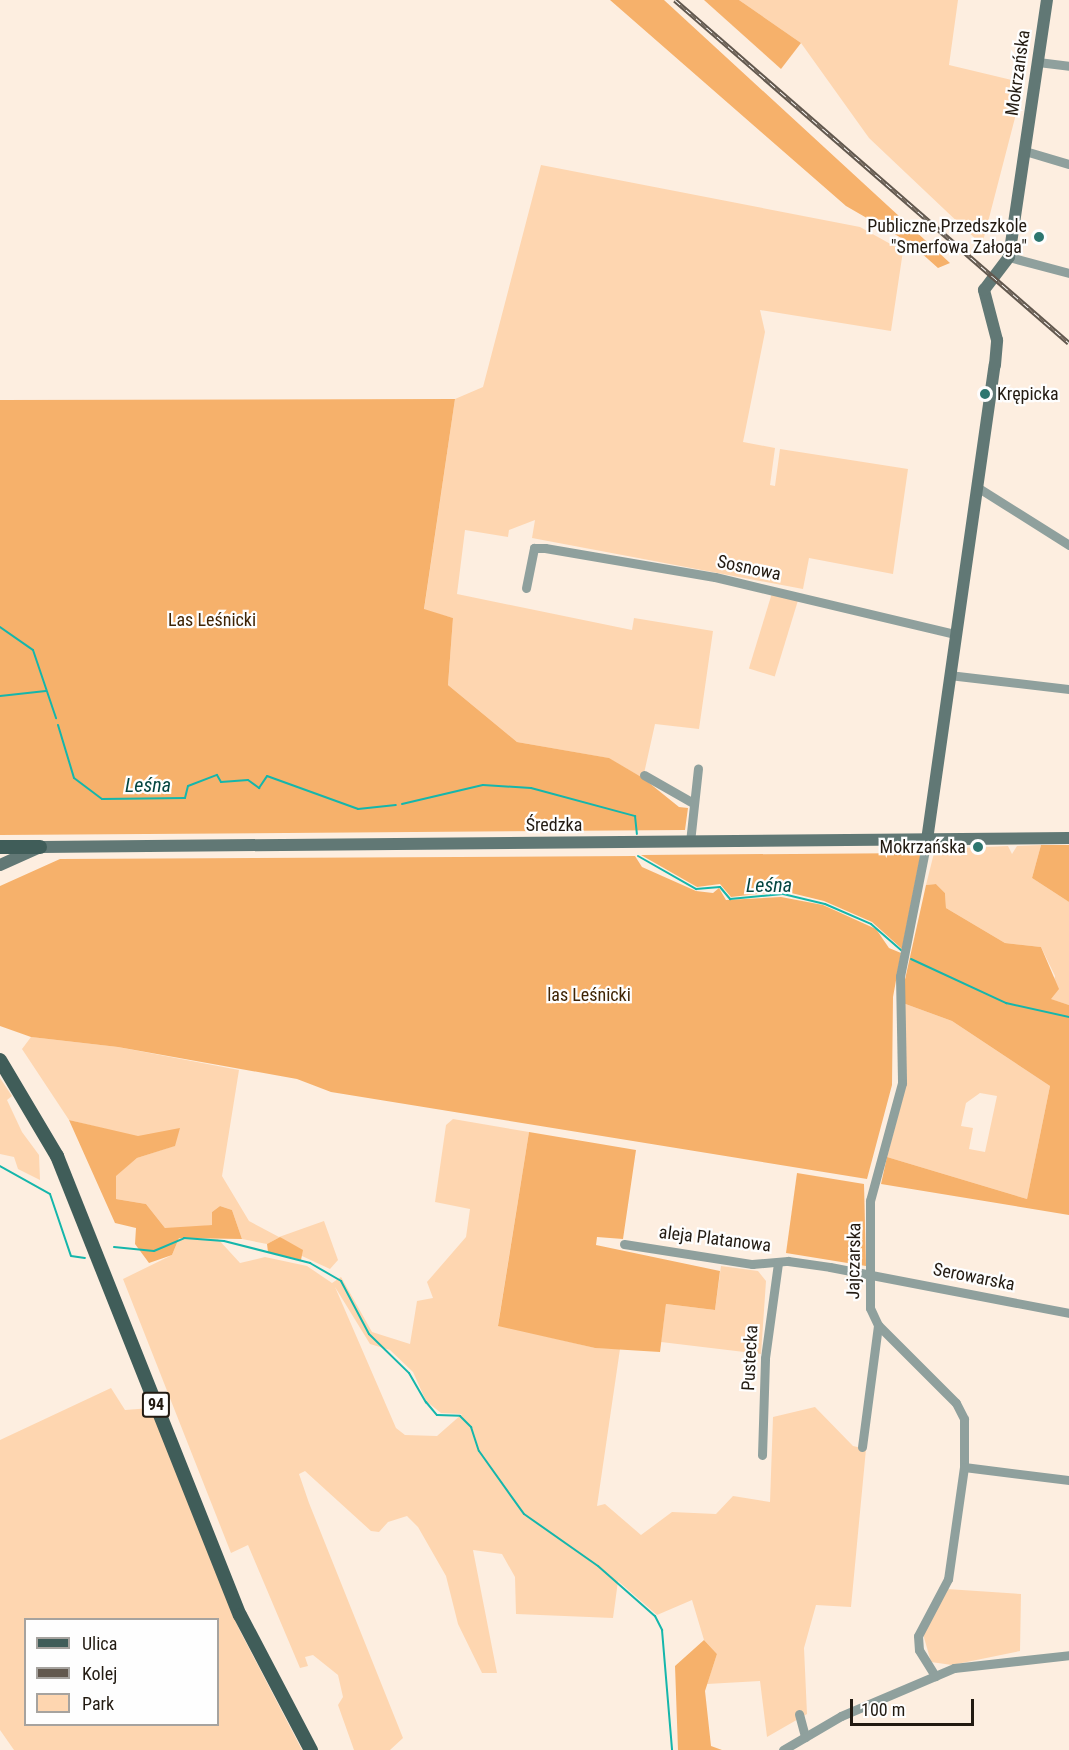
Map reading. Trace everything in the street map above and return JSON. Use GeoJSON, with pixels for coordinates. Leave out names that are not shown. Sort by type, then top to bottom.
{"type":"FeatureCollection","features":[{"type":"Feature","properties":{"kind":"main road","name":"Mokrzańska"},"geometry":{"type":"LineString","coordinates":[[927,840],[997,340],[984,290],[1009,257],[1047,0]]}},
{"type":"Feature","properties":{"kind":"main road","name":"Średzka"},"geometry":{"type":"LineString","coordinates":[[40,847],[1069,838]]}},
{"type":"Feature","properties":{"kind":"main road"},"geometry":{"type":"LineString","coordinates":[[0,847],[40,847]]}},
{"type":"Feature","properties":{"kind":"main road"},"geometry":{"type":"LineString","coordinates":[[0,865],[40,847]]}},
{"type":"Feature","properties":{"kind":"main road","name":"94"},"geometry":{"type":"LineString","coordinates":[[0,1060],[57,1156],[240,1615],[311,1750]]}},
{"type":"Feature","properties":{"kind":"street"},"geometry":{"type":"LineString","coordinates":[[1038,62],[1069,66]]}},
{"type":"Feature","properties":{"kind":"street"},"geometry":{"type":"LineString","coordinates":[[1025,152],[1069,164]]}},
{"type":"Feature","properties":{"kind":"street"},"geometry":{"type":"LineString","coordinates":[[1009,257],[1069,273]]}},
{"type":"Feature","properties":{"kind":"street"},"geometry":{"type":"LineString","coordinates":[[976,488],[1069,544]]}},
{"type":"Feature","properties":{"kind":"street","name":"Sosnowa"},"geometry":{"type":"LineString","coordinates":[[526,588],[534,548],[716,577],[955,634]]}},
{"type":"Feature","properties":{"kind":"street"},"geometry":{"type":"LineString","coordinates":[[949,675],[1069,689]]}},
{"type":"Feature","properties":{"kind":"street"},"geometry":{"type":"LineString","coordinates":[[690,842],[698,768]]}},
{"type":"Feature","properties":{"kind":"street"},"geometry":{"type":"LineString","coordinates":[[644,775],[693,803]]}},
{"type":"Feature","properties":{"kind":"street","name":"Jajczarska"},"geometry":{"type":"LineString","coordinates":[[878,1325],[870,1308],[873,1274],[870,1201],[902,1083],[900,976],[927,840]]}},
{"type":"Feature","properties":{"kind":"street","name":"aleja Platanowa"},"geometry":{"type":"LineString","coordinates":[[624,1244],[873,1274]]}},
{"type":"Feature","properties":{"kind":"street","name":"Pustecka"},"geometry":{"type":"LineString","coordinates":[[762,1455],[765,1358],[778,1263]]}},
{"type":"Feature","properties":{"kind":"street","name":"Serowarska"},"geometry":{"type":"LineString","coordinates":[[873,1274],[1069,1313]]}},
{"type":"Feature","properties":{"kind":"street"},"geometry":{"type":"LineString","coordinates":[[862,1447],[878,1325]]}},
{"type":"Feature","properties":{"kind":"street"},"geometry":{"type":"LineString","coordinates":[[878,1325],[962,1410],[964,1467],[948,1579],[918,1636],[919,1650],[935,1676]]}},
{"type":"Feature","properties":{"kind":"street"},"geometry":{"type":"LineString","coordinates":[[964,1467],[1069,1480]]}},
{"type":"Feature","properties":{"kind":"street"},"geometry":{"type":"LineString","coordinates":[[783,1750],[935,1676],[984,1662],[1069,1655]]}},
{"type":"Feature","properties":{"kind":"street"},"geometry":{"type":"LineString","coordinates":[[799,1714],[806,1737]]}},
{"type":"Feature","properties":{"kind":"green space"},"geometry":{"type":"Polygon","coordinates":[[[610,0],[664,0],[950,263],[938,268],[910,243],[846,206],[610,0]]]}},
{"type":"Feature","properties":{"kind":"green space"},"geometry":{"type":"Polygon","coordinates":[[[704,0],[739,0],[801,43],[781,69],[704,0]]]}},
{"type":"Feature","properties":{"kind":"green space"},"geometry":{"type":"Polygon","coordinates":[[[739,0],[958,0],[949,65],[1024,83],[982,245],[869,138],[801,43],[739,0]]]}},
{"type":"Feature","properties":{"kind":"green space"},"geometry":{"type":"Polygon","coordinates":[[[541,165],[860,227],[903,251],[891,331],[760,310],[765,332],[743,442],[775,448],[770,485],[775,486],[780,449],[908,469],[893,574],[809,558],[803,589],[532,538],[535,520],[509,530],[508,537],[465,530],[457,594],[632,630],[634,618],[713,631],[699,729],[655,724],[643,778],[608,758],[517,742],[448,685],[453,618],[424,610],[455,399],[483,387],[541,165]]]}},
{"type":"Feature","properties":{"kind":"green space","name":"Las Leśnicki"},"geometry":{"type":"Polygon","coordinates":[[[455,399],[424,609],[453,618],[448,685],[517,742],[609,758],[643,778],[679,807],[688,808],[685,830],[0,835],[0,400],[455,399]]]}},
{"type":"Feature","properties":{"kind":"green space"},"geometry":{"type":"Polygon","coordinates":[[[772,593],[798,601],[775,676],[749,669],[772,593]]]}},
{"type":"Feature","properties":{"kind":"green space"},"geometry":{"type":"Polygon","coordinates":[[[1041,845],[1032,878],[1069,902],[1069,1005],[1050,999],[1055,976],[1041,947],[1005,943],[946,908],[945,893],[936,884],[926,885],[935,849],[1008,846],[1012,854],[1017,846],[1041,845]]]}},
{"type":"Feature","properties":{"kind":"green space"},"geometry":{"type":"Polygon","coordinates":[[[1041,845],[1069,845],[1069,902],[1032,878],[1041,845]]]}},
{"type":"Feature","properties":{"kind":"green space"},"geometry":{"type":"Polygon","coordinates":[[[921,853],[902,949],[872,922],[824,901],[783,891],[731,897],[720,884],[697,887],[641,855],[921,853]]]}},
{"type":"Feature","properties":{"kind":"green space","name":"las Leśnicki"},"geometry":{"type":"Polygon","coordinates":[[[635,856],[642,867],[696,891],[713,893],[719,888],[726,900],[781,897],[823,905],[876,929],[889,948],[901,953],[893,997],[892,1085],[867,1179],[331,1092],[297,1079],[118,1047],[31,1037],[0,1026],[0,886],[60,859],[635,856]]]}},
{"type":"Feature","properties":{"kind":"green space"},"geometry":{"type":"Polygon","coordinates":[[[936,884],[945,893],[946,908],[1005,943],[1041,947],[1059,989],[1051,999],[1069,1005],[1069,1215],[881,1184],[887,1157],[1027,1199],[1050,1086],[952,1021],[900,1002],[926,885],[936,884]]]}},
{"type":"Feature","properties":{"kind":"green space"},"geometry":{"type":"Polygon","coordinates":[[[900,1002],[952,1021],[1050,1086],[1027,1199],[887,1157],[901,1104],[900,1002]],[[980,1093],[966,1103],[961,1126],[973,1128],[969,1149],[985,1152],[997,1096],[980,1093]]]}},
{"type":"Feature","properties":{"kind":"green space"},"geometry":{"type":"Polygon","coordinates":[[[31,1037],[118,1047],[239,1070],[222,1176],[249,1221],[279,1237],[324,1221],[338,1260],[330,1269],[302,1256],[280,1237],[267,1244],[242,1239],[232,1210],[220,1206],[212,1212],[212,1225],[182,1229],[165,1228],[146,1204],[116,1199],[115,1176],[137,1158],[174,1146],[69,1120],[22,1049],[31,1037]]]}},
{"type":"Feature","properties":{"kind":"green space"},"geometry":{"type":"Polygon","coordinates":[[[0,1078],[12,1096],[7,1100],[22,1132],[39,1155],[40,1180],[18,1169],[14,1157],[0,1154],[0,1078]]]}},
{"type":"Feature","properties":{"kind":"green space"},"geometry":{"type":"Polygon","coordinates":[[[453,1119],[529,1132],[498,1325],[595,1348],[620,1349],[597,1506],[605,1504],[641,1535],[672,1512],[716,1514],[733,1496],[770,1502],[773,1417],[815,1407],[853,1446],[866,1449],[851,1607],[816,1605],[804,1648],[807,1714],[767,1737],[760,1681],[707,1684],[717,1654],[704,1640],[692,1600],[657,1615],[618,1581],[613,1618],[516,1614],[515,1577],[502,1554],[473,1550],[497,1673],[482,1673],[458,1624],[446,1576],[418,1527],[407,1516],[388,1522],[379,1532],[371,1531],[305,1471],[299,1474],[309,1503],[403,1738],[390,1750],[354,1750],[338,1705],[343,1697],[338,1675],[313,1655],[305,1657],[308,1666],[300,1668],[248,1545],[231,1553],[123,1279],[172,1255],[179,1238],[218,1239],[240,1263],[265,1257],[307,1266],[332,1283],[341,1277],[372,1332],[410,1344],[417,1301],[433,1298],[427,1282],[466,1237],[470,1209],[435,1202],[446,1125],[453,1119]],[[335,1287],[396,1428],[405,1435],[437,1436],[462,1414],[441,1413],[426,1401],[413,1372],[390,1350],[370,1344],[335,1287]]]}},
{"type":"Feature","properties":{"kind":"green space"},"geometry":{"type":"Polygon","coordinates":[[[69,1120],[138,1136],[180,1128],[175,1146],[137,1158],[116,1176],[116,1199],[146,1204],[165,1228],[212,1225],[212,1212],[220,1206],[232,1210],[242,1239],[179,1238],[172,1255],[149,1263],[135,1244],[136,1228],[115,1223],[69,1120]]]}},
{"type":"Feature","properties":{"kind":"green space"},"geometry":{"type":"Polygon","coordinates":[[[529,1132],[636,1150],[623,1239],[597,1237],[596,1245],[720,1271],[715,1310],[666,1304],[660,1352],[595,1348],[498,1326],[529,1132]]]}},
{"type":"Feature","properties":{"kind":"green space"},"geometry":{"type":"Polygon","coordinates":[[[797,1173],[864,1184],[866,1266],[786,1253],[797,1173]]]}},
{"type":"Feature","properties":{"kind":"green space"},"geometry":{"type":"Polygon","coordinates":[[[280,1237],[303,1250],[301,1260],[268,1252],[267,1244],[280,1237]]]}},
{"type":"Feature","properties":{"kind":"green space"},"geometry":{"type":"Polygon","coordinates":[[[721,1266],[758,1271],[766,1281],[761,1354],[661,1342],[666,1304],[715,1310],[721,1266]]]}},
{"type":"Feature","properties":{"kind":"green space"},"geometry":{"type":"Polygon","coordinates":[[[111,1388],[125,1410],[151,1408],[239,1629],[302,1750],[14,1750],[0,1730],[0,1440],[111,1388]]]}},
{"type":"Feature","properties":{"kind":"green space"},"geometry":{"type":"Polygon","coordinates":[[[947,1589],[1021,1594],[1020,1651],[952,1665],[931,1662],[923,1634],[947,1589]]]}},
{"type":"Feature","properties":{"kind":"green space"},"geometry":{"type":"Polygon","coordinates":[[[704,1640],[717,1654],[705,1691],[711,1746],[722,1750],[678,1750],[675,1666],[704,1640]]]}},
{"type":"Feature","properties":{"kind":"waterway"},"geometry":{"type":"LineString","coordinates":[[0,627],[33,650],[56,718]]}},
{"type":"Feature","properties":{"kind":"waterway","name":"Leśna"},"geometry":{"type":"LineString","coordinates":[[0,696],[46,691]]}},
{"type":"Feature","properties":{"kind":"waterway","name":"Leśna"},"geometry":{"type":"LineString","coordinates":[[58,725],[74,778],[102,799],[185,798],[188,786],[217,775],[221,782],[248,780],[259,788],[267,776],[358,809],[396,805]]}},
{"type":"Feature","properties":{"kind":"waterway","name":"Leśna"},"geometry":{"type":"LineString","coordinates":[[402,804],[483,785],[531,788],[635,816],[637,834]]}},
{"type":"Feature","properties":{"kind":"waterway","name":"Leśna"},"geometry":{"type":"LineString","coordinates":[[638,856],[696,889],[720,887],[730,899],[783,894],[825,904],[871,924],[901,950]]}},
{"type":"Feature","properties":{"kind":"waterway","name":"Leśna"},"geometry":{"type":"LineString","coordinates":[[911,959],[1006,1003],[1069,1017]]}},
{"type":"Feature","properties":{"kind":"waterway"},"geometry":{"type":"LineString","coordinates":[[0,1166],[50,1194],[71,1256],[85,1258]]}},
{"type":"Feature","properties":{"kind":"waterway"},"geometry":{"type":"LineString","coordinates":[[114,1247],[154,1251],[184,1238],[224,1241],[310,1263],[341,1281],[369,1334],[409,1373],[426,1402],[437,1415],[460,1416],[471,1427],[479,1451],[524,1514],[598,1566],[655,1616],[662,1630],[672,1750]]}},
{"type":"Feature","properties":{"kind":"railway"},"geometry":{"type":"LineString","coordinates":[[675,0],[1069,343]]}},
{"type":"Feature","properties":{"kind":"place","name":"Publiczne Przedszkole \"Smerfowa Załoga\""},"geometry":{"type":"Point","coordinates":[1039,237]}},
{"type":"Feature","properties":{"kind":"place","name":"Krępicka"},"geometry":{"type":"Point","coordinates":[985,394]}},
{"type":"Feature","properties":{"kind":"place","name":"Mokrzańska"},"geometry":{"type":"Point","coordinates":[978,847]}}]}
